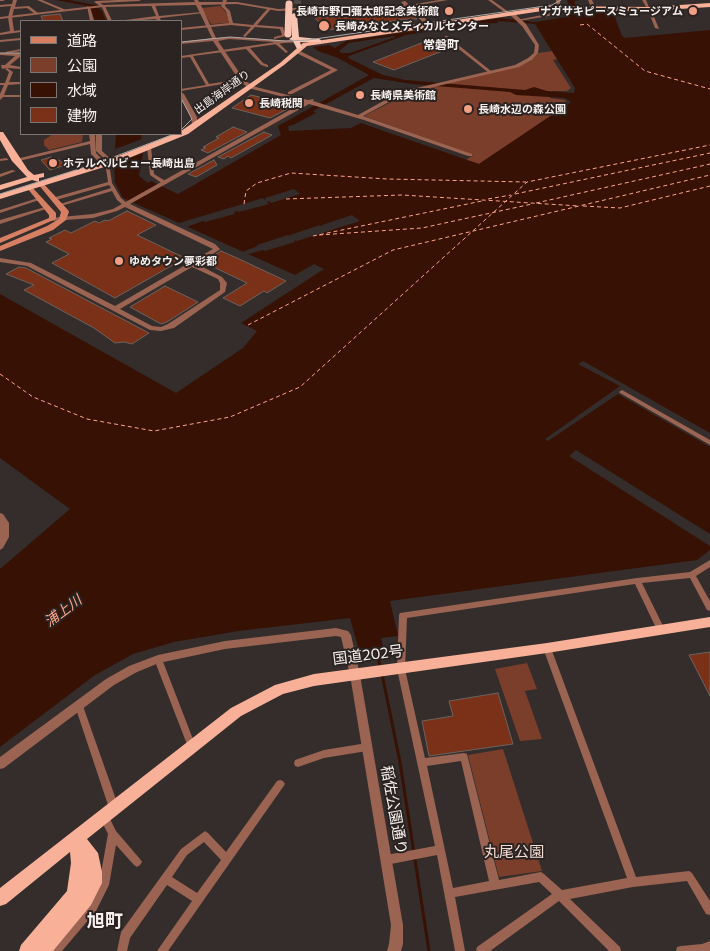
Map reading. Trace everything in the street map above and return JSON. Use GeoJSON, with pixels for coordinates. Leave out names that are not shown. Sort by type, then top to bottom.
{"type":"FeatureCollection","features":[{"type":"Feature","properties":{"kind":"highway"},"geometry":{"type":"LineString","coordinates":[[289,4],[286,24],[290,42]]}},
{"type":"Feature","properties":{"kind":"highway"},"geometry":{"type":"LineString","coordinates":[[290,42],[297,4]]}},
{"type":"Feature","properties":{"kind":"highway"},"geometry":{"type":"LineString","coordinates":[[290,42],[319,41],[542,4],[568,6],[592,4],[710,4]]}},
{"type":"Feature","properties":{"kind":"highway"},"geometry":{"type":"LineString","coordinates":[[290,42],[425,21],[506,11]]}},
{"type":"Feature","properties":{"kind":"highway","name":"出島海岸通り"},"geometry":{"type":"LineString","coordinates":[[182,133],[247,84],[290,42]]}},
{"type":"Feature","properties":{"kind":"highway","name":"出島海岸通り"},"geometry":{"type":"LineString","coordinates":[[182,124],[287,60],[290,42]]}},
{"type":"Feature","properties":{"kind":"highway"},"geometry":{"type":"LineString","coordinates":[[0,134],[15,160],[25,172],[36,180]]}},
{"type":"Feature","properties":{"kind":"highway","name":"出島海岸通り"},"geometry":{"type":"LineString","coordinates":[[148,144],[162,135]]}},
{"type":"Feature","properties":{"kind":"highway","name":"出島海岸通り"},"geometry":{"type":"LineString","coordinates":[[26,184],[179,135]]}},
{"type":"Feature","properties":{"kind":"highway"},"geometry":{"type":"LineString","coordinates":[[0,148],[3,160],[26,184]]}},
{"type":"Feature","properties":{"kind":"highway"},"geometry":{"type":"LineString","coordinates":[[0,188],[26,184]]}},
{"type":"Feature","properties":{"kind":"highway"},"geometry":{"type":"LineString","coordinates":[[0,197],[26,184]]}},
{"type":"Feature","properties":{"kind":"highway","name":"国道202号"},"geometry":{"type":"LineString","coordinates":[[0,898],[236,712],[280,689],[314,680],[397,670],[710,622]]}},
{"type":"Feature","properties":{"kind":"highway"},"geometry":{"type":"LineString","coordinates":[[27,951],[75,894],[79,864],[76,838]]}},
{"type":"Feature","properties":{"kind":"highway"},"geometry":{"type":"LineString","coordinates":[[42,951],[85,899],[94,883],[92,858],[76,838]]}},
{"type":"Feature","properties":{"kind":"main road"},"geometry":{"type":"LineString","coordinates":[[0,249],[50,228],[63,218],[65,212],[36,180]]}},
{"type":"Feature","properties":{"kind":"main road"},"geometry":{"type":"LineString","coordinates":[[0,241],[52,219],[53,215],[26,184]]}},
{"type":"Feature","properties":{"kind":"street"},"geometry":{"type":"LineString","coordinates":[[12,33],[10,17],[15,0]]}},
{"type":"Feature","properties":{"kind":"street"},"geometry":{"type":"LineString","coordinates":[[39,0],[64,10]]}},
{"type":"Feature","properties":{"kind":"street"},"geometry":{"type":"LineString","coordinates":[[0,18],[139,0]]}},
{"type":"Feature","properties":{"kind":"street"},"geometry":{"type":"LineString","coordinates":[[190,0],[224,2],[269,9],[291,9],[313,13],[343,13],[446,0]]}},
{"type":"Feature","properties":{"kind":"street"},"geometry":{"type":"LineString","coordinates":[[402,0],[406,6],[425,21]]}},
{"type":"Feature","properties":{"kind":"street"},"geometry":{"type":"LineString","coordinates":[[423,86],[520,62],[532,52],[533,46],[520,23],[490,0]]}},
{"type":"Feature","properties":{"kind":"street"},"geometry":{"type":"LineString","coordinates":[[95,1],[105,4],[153,5],[197,1]]}},
{"type":"Feature","properties":{"kind":"street"},"geometry":{"type":"LineString","coordinates":[[197,1],[222,51],[247,84],[254,88],[328,106],[470,155]]}},
{"type":"Feature","properties":{"kind":"street"},"geometry":{"type":"LineString","coordinates":[[224,2],[231,24]]}},
{"type":"Feature","properties":{"kind":"street"},"geometry":{"type":"LineString","coordinates":[[105,4],[110,20]]}},
{"type":"Feature","properties":{"kind":"street"},"geometry":{"type":"LineString","coordinates":[[506,11],[507,15],[520,23],[559,12],[559,4]]}},
{"type":"Feature","properties":{"kind":"street"},"geometry":{"type":"LineString","coordinates":[[153,5],[158,20],[202,13]]}},
{"type":"Feature","properties":{"kind":"street"},"geometry":{"type":"LineString","coordinates":[[647,5],[658,28]]}},
{"type":"Feature","properties":{"kind":"street"},"geometry":{"type":"LineString","coordinates":[[0,6],[28,7],[36,13]]}},
{"type":"Feature","properties":{"kind":"street"},"geometry":{"type":"LineString","coordinates":[[88,8],[92,20]]}},
{"type":"Feature","properties":{"kind":"street"},"geometry":{"type":"LineString","coordinates":[[245,36],[269,9]]}},
{"type":"Feature","properties":{"kind":"street"},"geometry":{"type":"LineString","coordinates":[[182,29],[231,24],[282,28],[284,36],[290,42],[335,70],[290,93]]}},
{"type":"Feature","properties":{"kind":"street"},"geometry":{"type":"LineString","coordinates":[[0,34],[20,31]]}},
{"type":"Feature","properties":{"kind":"street"},"geometry":{"type":"LineString","coordinates":[[182,42],[245,36],[290,42]]}},
{"type":"Feature","properties":{"kind":"street"},"geometry":{"type":"LineString","coordinates":[[446,37],[489,71]]}},
{"type":"Feature","properties":{"kind":"street"},"geometry":{"type":"LineString","coordinates":[[215,38],[290,42]]}},
{"type":"Feature","properties":{"kind":"street"},"geometry":{"type":"LineString","coordinates":[[0,41],[20,39]]}},
{"type":"Feature","properties":{"kind":"street"},"geometry":{"type":"LineString","coordinates":[[182,57],[290,42]]}},
{"type":"Feature","properties":{"kind":"street"},"geometry":{"type":"LineString","coordinates":[[247,47],[262,64],[267,66]]}},
{"type":"Feature","properties":{"kind":"street"},"geometry":{"type":"LineString","coordinates":[[0,53],[20,54]]}},
{"type":"Feature","properties":{"kind":"street"},"geometry":{"type":"LineString","coordinates":[[0,53],[20,54]]}},
{"type":"Feature","properties":{"kind":"street"},"geometry":{"type":"LineString","coordinates":[[6,67],[20,55]]}},
{"type":"Feature","properties":{"kind":"street"},"geometry":{"type":"LineString","coordinates":[[191,56],[208,85]]}},
{"type":"Feature","properties":{"kind":"street"},"geometry":{"type":"LineString","coordinates":[[6,67],[20,70]]}},
{"type":"Feature","properties":{"kind":"street"},"geometry":{"type":"LineString","coordinates":[[6,67],[11,71],[1,97],[20,96]]}},
{"type":"Feature","properties":{"kind":"street"},"geometry":{"type":"LineString","coordinates":[[359,116],[386,98],[436,81],[489,71]]}},
{"type":"Feature","properties":{"kind":"street"},"geometry":{"type":"LineString","coordinates":[[182,90],[235,81],[290,93],[314,102]]}},
{"type":"Feature","properties":{"kind":"street"},"geometry":{"type":"LineString","coordinates":[[0,84],[20,83]]}},
{"type":"Feature","properties":{"kind":"street"},"geometry":{"type":"LineString","coordinates":[[182,96],[194,117],[195,125]]}},
{"type":"Feature","properties":{"kind":"street"},"geometry":{"type":"LineString","coordinates":[[52,219],[102,214],[129,203],[314,102]]}},
{"type":"Feature","properties":{"kind":"street"},"geometry":{"type":"LineString","coordinates":[[92,135],[93,153],[108,159]]}},
{"type":"Feature","properties":{"kind":"street"},"geometry":{"type":"LineString","coordinates":[[99,135],[98,151],[108,159],[110,184],[119,199],[216,248],[214,251],[115,310]]}},
{"type":"Feature","properties":{"kind":"street"},"geometry":{"type":"LineString","coordinates":[[15,160],[92,142]]}},
{"type":"Feature","properties":{"kind":"street"},"geometry":{"type":"LineString","coordinates":[[148,144],[152,175],[163,184]]}},
{"type":"Feature","properties":{"kind":"street"},"geometry":{"type":"LineString","coordinates":[[0,176],[14,171]]}},
{"type":"Feature","properties":{"kind":"street"},"geometry":{"type":"LineString","coordinates":[[56,202],[110,184]]}},
{"type":"Feature","properties":{"kind":"street"},"geometry":{"type":"LineString","coordinates":[[56,202],[113,189]]}},
{"type":"Feature","properties":{"kind":"street"},"geometry":{"type":"LineString","coordinates":[[0,212],[40,200]]}},
{"type":"Feature","properties":{"kind":"street"},"geometry":{"type":"LineString","coordinates":[[0,222],[47,208]]}},
{"type":"Feature","properties":{"kind":"street"},"geometry":{"type":"LineString","coordinates":[[0,260],[29,264],[150,328],[161,329],[171,326],[223,292],[224,283],[220,278],[192,264]]}},
{"type":"Feature","properties":{"kind":"street"},"geometry":{"type":"LineString","coordinates":[[622,392],[710,443]]}},
{"type":"Feature","properties":{"kind":"street"},"geometry":{"type":"LineString","coordinates":[[0,516],[4,523],[4,537],[0,546]]}},
{"type":"Feature","properties":{"kind":"street"},"geometry":{"type":"LineString","coordinates":[[460,951],[450,893],[422,763],[397,670],[403,615],[637,581],[692,575],[710,563]]}},
{"type":"Feature","properties":{"kind":"street"},"geometry":{"type":"LineString","coordinates":[[692,575],[710,608]]}},
{"type":"Feature","properties":{"kind":"street"},"geometry":{"type":"LineString","coordinates":[[637,581],[661,630]]}},
{"type":"Feature","properties":{"kind":"street","name":"稲佐公園通り"},"geometry":{"type":"LineString","coordinates":[[0,764],[110,682],[133,669],[158,659],[225,646],[336,632],[344,634],[360,674],[366,747],[397,925],[394,951]]}},
{"type":"Feature","properties":{"kind":"street"},"geometry":{"type":"LineString","coordinates":[[547,648],[633,882]]}},
{"type":"Feature","properties":{"kind":"street"},"geometry":{"type":"LineString","coordinates":[[158,659],[192,747]]}},
{"type":"Feature","properties":{"kind":"street"},"geometry":{"type":"LineString","coordinates":[[55,951],[99,898],[107,874],[114,834],[79,706]]}},
{"type":"Feature","properties":{"kind":"street"},"geometry":{"type":"LineString","coordinates":[[298,763],[324,754],[366,747]]}},
{"type":"Feature","properties":{"kind":"street"},"geometry":{"type":"LineString","coordinates":[[422,763],[464,757],[495,884]]}},
{"type":"Feature","properties":{"kind":"street"},"geometry":{"type":"LineString","coordinates":[[162,951],[280,784]]}},
{"type":"Feature","properties":{"kind":"street"},"geometry":{"type":"LineString","coordinates":[[114,834],[137,862]]}},
{"type":"Feature","properties":{"kind":"street"},"geometry":{"type":"LineString","coordinates":[[122,951],[125,936],[181,856],[205,836],[226,858]]}},
{"type":"Feature","properties":{"kind":"street"},"geometry":{"type":"LineString","coordinates":[[386,860],[441,850]]}},
{"type":"Feature","properties":{"kind":"street"},"geometry":{"type":"LineString","coordinates":[[482,951],[558,896],[633,882],[689,876],[710,910]]}},
{"type":"Feature","properties":{"kind":"street"},"geometry":{"type":"LineString","coordinates":[[450,893],[541,877],[558,896],[616,951]]}},
{"type":"Feature","properties":{"kind":"street"},"geometry":{"type":"LineString","coordinates":[[165,878],[198,899]]}},
{"type":"Feature","properties":{"kind":"street"},"geometry":{"type":"LineString","coordinates":[[681,951],[702,949],[710,946]]}},
{"type":"Feature","properties":{"kind":"green space"},"geometry":{"type":"Polygon","coordinates":[[[220,6],[226,12],[229,23],[211,24],[201,8],[220,6]]]}},
{"type":"Feature","properties":{"kind":"green space","name":"長崎水辺の森公園"},"geometry":{"type":"Polygon","coordinates":[[[553,51],[558,59],[553,60],[571,88],[567,91],[552,91],[550,98],[565,100],[564,104],[568,105],[479,164],[466,160],[473,155],[364,116],[411,92],[522,65],[531,61],[538,53],[553,51]]]}},
{"type":"Feature","properties":{"kind":"green space"},"geometry":{"type":"Polygon","coordinates":[[[52,135],[83,135],[82,142],[49,150],[44,145],[44,140],[52,135]]]}},
{"type":"Feature","properties":{"kind":"green space"},"geometry":{"type":"Polygon","coordinates":[[[527,663],[537,689],[525,691],[542,739],[520,741],[495,669],[527,663]]]}},
{"type":"Feature","properties":{"kind":"green space","name":"丸尾公園"},"geometry":{"type":"Polygon","coordinates":[[[503,749],[542,871],[499,877],[468,755],[503,749]]]}},
{"type":"Feature","properties":{"kind":"water"},"geometry":{"type":"Polygon","coordinates":[[[56,0],[69,0],[96,5],[102,11],[106,20],[95,20],[91,9],[87,6],[56,0]]]}},
{"type":"Feature","properties":{"kind":"water","name":"浦上川"},"geometry":{"type":"Polygon","coordinates":[[[567,0],[580,0],[574,1],[578,10],[613,12],[622,36],[625,38],[710,30],[710,433],[583,361],[578,364],[620,386],[545,439],[548,441],[618,394],[710,447],[710,534],[576,450],[569,456],[710,546],[710,550],[697,560],[390,601],[398,636],[381,638],[384,651],[360,654],[350,618],[238,631],[174,642],[133,654],[95,675],[0,747],[0,569],[70,509],[0,458],[0,294],[176,393],[243,348],[257,331],[241,323],[324,269],[314,264],[295,275],[123,198],[115,183],[116,135],[141,135],[143,153],[139,176],[148,183],[151,181],[178,194],[281,135],[278,126],[369,75],[313,47],[329,45],[335,48],[346,41],[500,18],[535,22],[566,17],[565,10],[570,10],[567,0]],[[498,21],[497,23],[406,35],[348,58],[383,75],[405,80],[525,90],[534,87],[547,91],[574,93],[575,88],[535,24],[498,21]],[[395,37],[349,43],[339,51],[350,53],[395,37]],[[374,78],[313,111],[316,113],[288,126],[289,131],[351,128],[361,123],[479,164],[571,102],[565,98],[516,95],[510,92],[412,84],[374,78]]]}},
{"type":"Feature","properties":{"kind":"pier"},"geometry":{"type":"Polygon","coordinates":[[[142,139],[143,153],[114,164],[115,149],[142,139]]]}},
{"type":"Feature","properties":{"kind":"pier"},"geometry":{"type":"Polygon","coordinates":[[[294,189],[300,194],[271,203],[269,201],[267,202],[269,204],[237,211],[234,212],[235,214],[203,221],[184,228],[179,223],[263,198],[265,200],[265,198],[294,189]]]}},
{"type":"Feature","properties":{"kind":"pier"},"geometry":{"type":"Polygon","coordinates":[[[352,215],[360,221],[297,241],[294,240],[295,242],[265,251],[245,255],[242,252],[257,245],[288,235],[291,236],[320,225],[322,227],[322,225],[352,215]]]}},
{"type":"Feature","properties":{"kind":"building","name":"長崎みなとメディカルセンター"},"geometry":{"type":"Polygon","coordinates":[[[405,9],[417,19],[327,30],[314,17],[344,17],[405,9]]]}},
{"type":"Feature","properties":{"kind":"building"},"geometry":{"type":"Polygon","coordinates":[[[60,14],[63,20],[43,20],[41,16],[60,14]]]}},
{"type":"Feature","properties":{"kind":"building"},"geometry":{"type":"Polygon","coordinates":[[[424,42],[445,50],[394,70],[373,62],[424,42]]]}},
{"type":"Feature","properties":{"kind":"building"},"geometry":{"type":"Polygon","coordinates":[[[251,95],[276,101],[280,98],[299,103],[270,118],[232,108],[251,95]]]}},
{"type":"Feature","properties":{"kind":"building"},"geometry":{"type":"Polygon","coordinates":[[[233,127],[247,132],[208,153],[201,150],[219,138],[216,137],[233,127]]]}},
{"type":"Feature","properties":{"kind":"building"},"geometry":{"type":"Polygon","coordinates":[[[264,132],[272,135],[231,158],[228,156],[224,159],[218,157],[264,132]]]}},
{"type":"Feature","properties":{"kind":"building","name":"ホテルベルビュー長崎出島"},"geometry":{"type":"Polygon","coordinates":[[[51,157],[54,161],[59,160],[65,165],[50,170],[41,160],[51,157]]]}},
{"type":"Feature","properties":{"kind":"building"},"geometry":{"type":"Polygon","coordinates":[[[214,160],[217,165],[196,177],[188,174],[214,160]]]}},
{"type":"Feature","properties":{"kind":"building","name":"ゆめタウン夢彩都"},"geometry":{"type":"Polygon","coordinates":[[[127,211],[156,225],[137,235],[185,258],[115,298],[52,263],[69,254],[46,242],[52,239],[49,238],[65,230],[71,233],[95,221],[99,223],[105,220],[108,221],[127,211]]]}},
{"type":"Feature","properties":{"kind":"building"},"geometry":{"type":"Polygon","coordinates":[[[221,251],[286,281],[267,293],[264,291],[240,306],[223,298],[247,283],[203,262],[221,251]]]}},
{"type":"Feature","properties":{"kind":"building"},"geometry":{"type":"Polygon","coordinates":[[[19,267],[26,268],[149,333],[132,344],[124,342],[115,343],[94,328],[24,290],[34,285],[6,274],[19,267]]]}},
{"type":"Feature","properties":{"kind":"building"},"geometry":{"type":"Polygon","coordinates":[[[165,286],[198,302],[161,324],[130,307],[165,286]]]}},
{"type":"Feature","properties":{"kind":"building"},"geometry":{"type":"Polygon","coordinates":[[[710,652],[710,696],[689,655],[710,652]]]}},
{"type":"Feature","properties":{"kind":"building"},"geometry":{"type":"Polygon","coordinates":[[[498,693],[513,744],[429,756],[422,721],[453,716],[449,701],[498,693]]]}},
{"type":"Feature","properties":{"kind":"waterway"},"geometry":{"type":"LineString","coordinates":[[377,652],[380,666]]}},
{"type":"Feature","properties":{"kind":"waterway"},"geometry":{"type":"LineString","coordinates":[[382,674],[400,762],[429,951]]}},
{"type":"Feature","properties":{"kind":"ferry route"},"geometry":{"type":"LineString","coordinates":[[580,25],[587,24],[645,71],[710,89]]}},
{"type":"Feature","properties":{"kind":"ferry route"},"geometry":{"type":"LineString","coordinates":[[505,201],[527,182],[710,145]]}},
{"type":"Feature","properties":{"kind":"ferry route"},"geometry":{"type":"LineString","coordinates":[[515,194],[710,153]]}},
{"type":"Feature","properties":{"kind":"ferry route"},"geometry":{"type":"LineString","coordinates":[[536,203],[710,164]]}},
{"type":"Feature","properties":{"kind":"ferry route"},"geometry":{"type":"LineString","coordinates":[[244,204],[246,191],[257,183],[291,173],[387,179],[526,182]]}},
{"type":"Feature","properties":{"kind":"ferry route"},"geometry":{"type":"LineString","coordinates":[[579,206],[710,175]]}},
{"type":"Feature","properties":{"kind":"ferry route"},"geometry":{"type":"LineString","coordinates":[[583,206],[620,208],[710,186]]}},
{"type":"Feature","properties":{"kind":"ferry route"},"geometry":{"type":"LineString","coordinates":[[286,199],[402,195],[505,201]]}},
{"type":"Feature","properties":{"kind":"ferry route"},"geometry":{"type":"LineString","coordinates":[[488,199],[511,195]]}},
{"type":"Feature","properties":{"kind":"ferry route"},"geometry":{"type":"LineString","coordinates":[[313,236],[482,201]]}},
{"type":"Feature","properties":{"kind":"ferry route"},"geometry":{"type":"LineString","coordinates":[[493,212],[505,201]]}},
{"type":"Feature","properties":{"kind":"ferry route"},"geometry":{"type":"LineString","coordinates":[[505,201],[579,206]]}},
{"type":"Feature","properties":{"kind":"ferry route"},"geometry":{"type":"LineString","coordinates":[[493,212],[532,204]]}},
{"type":"Feature","properties":{"kind":"ferry route"},"geometry":{"type":"LineString","coordinates":[[473,231],[579,206]]}},
{"type":"Feature","properties":{"kind":"ferry route"},"geometry":{"type":"LineString","coordinates":[[319,235],[422,228],[493,212]]}},
{"type":"Feature","properties":{"kind":"ferry route"},"geometry":{"type":"LineString","coordinates":[[473,231],[493,212]]}},
{"type":"Feature","properties":{"kind":"ferry route"},"geometry":{"type":"LineString","coordinates":[[0,374],[33,397],[87,419],[154,431],[230,417],[300,387],[473,231]]}},
{"type":"Feature","properties":{"kind":"ferry route"},"geometry":{"type":"LineString","coordinates":[[248,325],[393,250],[473,231]]}},
{"type":"Feature","properties":{"kind":"tunnel"},"geometry":{"type":"LineString","coordinates":[[297,4],[298,0]]}},
{"type":"Feature","properties":{"kind":"tram line"},"geometry":{"type":"LineString","coordinates":[[182,42],[230,37],[285,41],[308,40],[552,5],[561,0]]}},
{"type":"Feature","properties":{"kind":"tram line"},"geometry":{"type":"LineString","coordinates":[[0,53],[20,53]]}},
{"type":"Feature","properties":{"kind":"tram line"},"geometry":{"type":"LineString","coordinates":[[182,100],[192,119],[182,129]]}},
{"type":"Feature","properties":{"kind":"tram line"},"geometry":{"type":"LineString","coordinates":[[0,194],[98,163],[171,135]]}},
{"type":"Feature","properties":{"kind":"place","name":"長崎市野口彌太郎記念美術館"},"geometry":{"type":"Point","coordinates":[449,11]}},
{"type":"Feature","properties":{"kind":"place","name":"ナガサキピースミュージアム"},"geometry":{"type":"Point","coordinates":[693,11]}},
{"type":"Feature","properties":{"kind":"place","name":"長崎みなとメディカルセンター"},"geometry":{"type":"Point","coordinates":[324,26]}},
{"type":"Feature","properties":{"kind":"place","name":"長崎県美術館"},"geometry":{"type":"Point","coordinates":[360,95]}},
{"type":"Feature","properties":{"kind":"place","name":"長崎税関"},"geometry":{"type":"Point","coordinates":[249,103]}},
{"type":"Feature","properties":{"kind":"place","name":"長崎水辺の森公園"},"geometry":{"type":"Point","coordinates":[468,109]}},
{"type":"Feature","properties":{"kind":"place","name":"ホテルベルビュー長崎出島"},"geometry":{"type":"Point","coordinates":[53,163]}},
{"type":"Feature","properties":{"kind":"place","name":"ゆめタウン夢彩都"},"geometry":{"type":"Point","coordinates":[119,261]}},
{"type":"Feature","properties":{"kind":"district","name":"常磐町"},"geometry":{"type":"Point","coordinates":[441,45]}},
{"type":"Feature","properties":{"kind":"district","name":"旭町"},"geometry":{"type":"Point","coordinates":[105,921]}}]}
